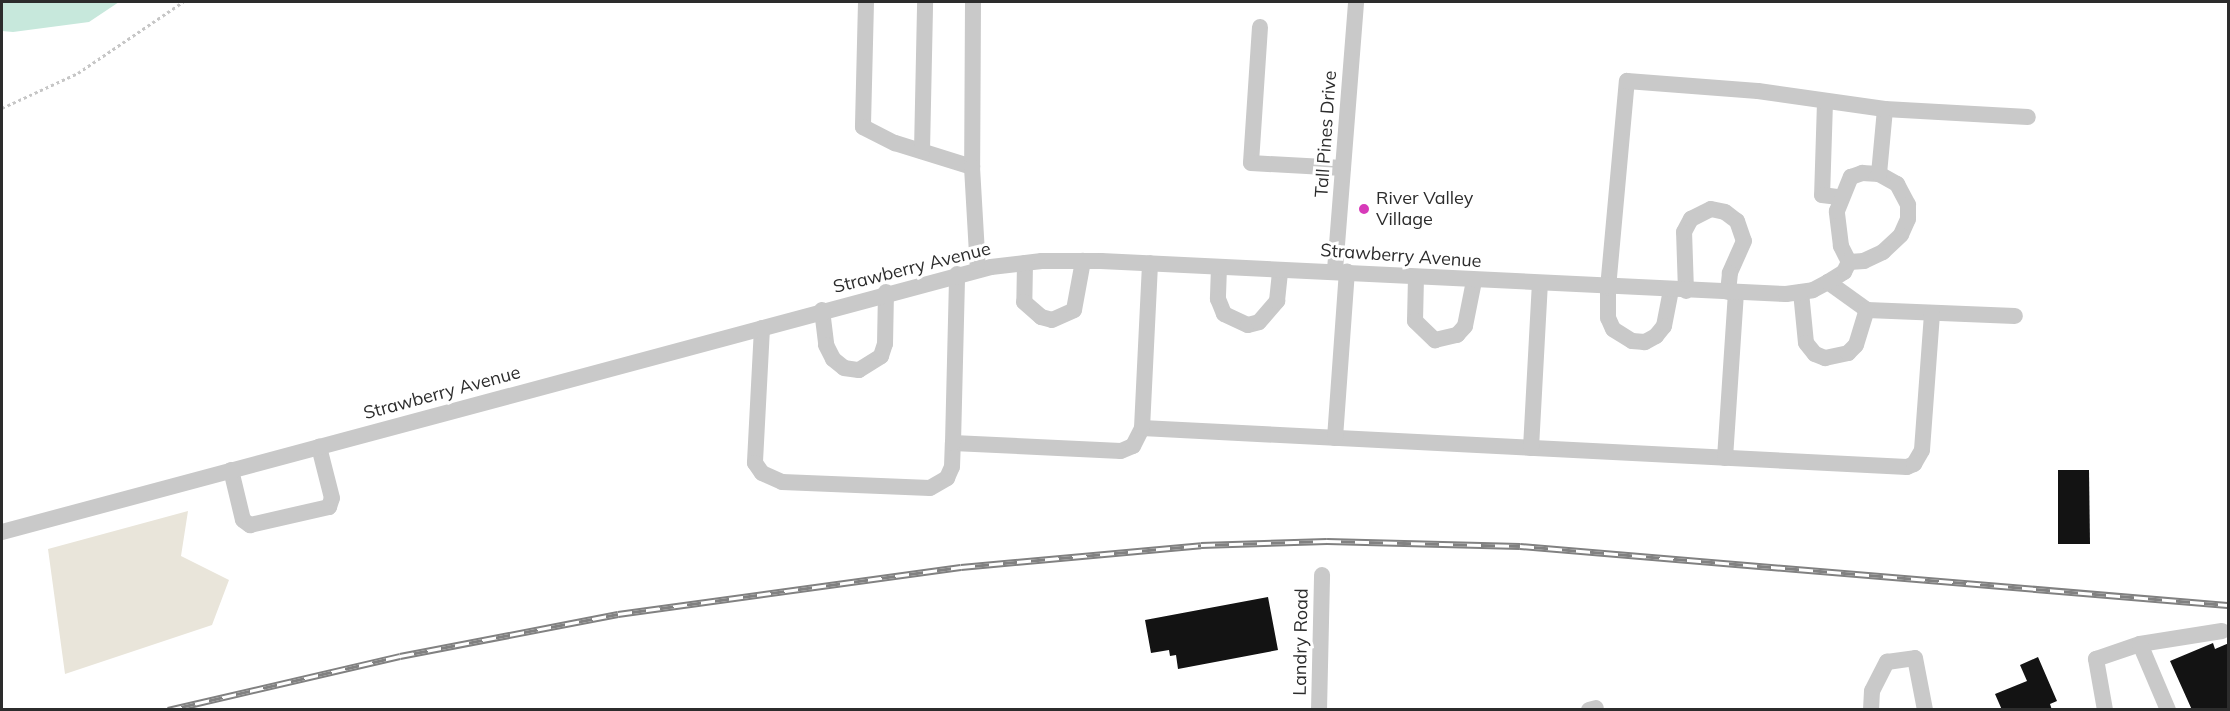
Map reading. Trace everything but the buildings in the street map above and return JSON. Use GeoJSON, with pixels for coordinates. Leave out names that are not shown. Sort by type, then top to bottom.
{"type":"FeatureCollection","features":[{"type":"Feature","properties":{"kind":"street"},"geometry":{"type":"LineString","coordinates":[[866,2],[863,127],[922,151],[972,167]]}},
{"type":"Feature","properties":{"kind":"street"},"geometry":{"type":"LineString","coordinates":[[922,151],[925,2]]}},
{"type":"Feature","properties":{"kind":"street"},"geometry":{"type":"LineString","coordinates":[[972,2],[972,167],[978,270]]}},
{"type":"Feature","properties":{"kind":"street","name":"Tall Pines Drive"},"geometry":{"type":"LineString","coordinates":[[1335,438],[1343,168],[1356,2]]}},
{"type":"Feature","properties":{"kind":"street"},"geometry":{"type":"LineString","coordinates":[[1260,27],[1251,163],[1343,168]]}},
{"type":"Feature","properties":{"kind":"street"},"geometry":{"type":"LineString","coordinates":[[1725,458],[1732,292],[1730,273],[1744,241],[1737,221],[1725,212],[1711,209],[1691,219],[1684,232],[1678,290],[1664,326],[1656,336],[1638,342],[1621,337],[1613,329],[1608,318],[1608,288],[1627,81],[1758,91],[1885,109],[2028,117]]}},
{"type":"Feature","properties":{"kind":"street"},"geometry":{"type":"LineString","coordinates":[[1826,102],[1822,195],[1839,197]]}},
{"type":"Feature","properties":{"kind":"street"},"geometry":{"type":"LineString","coordinates":[[1849,262],[1838,230],[1839,197],[1851,177],[1879,174],[1885,109]]}},
{"type":"Feature","properties":{"kind":"street","name":"Strawberry Avenue"},"geometry":{"type":"LineString","coordinates":[[2,532],[762,328],[886,292],[957,274],[1024,263],[1083,261],[1150,263],[1341,271],[1608,288],[1801,292],[1828,282],[1844,272],[1849,262],[1864,261],[1883,252],[1901,235],[1908,219],[1902,191],[1879,174]]}},
{"type":"Feature","properties":{"kind":"street"},"geometry":{"type":"LineString","coordinates":[[1024,263],[1024,302],[1031,311],[1052,320],[1074,310],[1083,261]]}},
{"type":"Feature","properties":{"kind":"street"},"geometry":{"type":"LineString","coordinates":[[953,443],[1121,451],[1133,446],[1142,428],[1150,263]]}},
{"type":"Feature","properties":{"kind":"street"},"geometry":{"type":"LineString","coordinates":[[1219,267],[1218,299],[1224,314],[1248,325],[1259,322],[1276,301],[1280,270]]}},
{"type":"Feature","properties":{"kind":"street"},"geometry":{"type":"LineString","coordinates":[[762,328],[755,463],[762,472],[782,482],[930,488],[947,478],[952,467],[957,274]]}},
{"type":"Feature","properties":{"kind":"street"},"geometry":{"type":"LineString","coordinates":[[1416,277],[1415,321],[1435,340],[1458,335],[1465,326],[1474,281]]}},
{"type":"Feature","properties":{"kind":"street"},"geometry":{"type":"LineString","coordinates":[[1828,282],[1867,310],[2015,316]]}},
{"type":"Feature","properties":{"kind":"street"},"geometry":{"type":"LineString","coordinates":[[1531,448],[1540,284]]}},
{"type":"Feature","properties":{"kind":"street"},"geometry":{"type":"LineString","coordinates":[[822,310],[826,345],[833,359],[844,368],[859,370],[880,356],[885,344],[886,292]]}},
{"type":"Feature","properties":{"kind":"street"},"geometry":{"type":"LineString","coordinates":[[1801,292],[1806,343],[1815,354],[1825,358],[1848,353],[1856,345],[1867,310]]}},
{"type":"Feature","properties":{"kind":"street"},"geometry":{"type":"LineString","coordinates":[[1142,428],[1907,467],[1914,464],[1922,450],[1932,313]]}},
{"type":"Feature","properties":{"kind":"street"},"geometry":{"type":"LineString","coordinates":[[231,470],[243,520],[250,525],[328,507],[332,498],[319,447]]}},
{"type":"Feature","properties":{"kind":"street","name":"Landry Road"},"geometry":{"type":"LineString","coordinates":[[1319,710],[1322,575]]}},
{"type":"Feature","properties":{"kind":"street"},"geometry":{"type":"LineString","coordinates":[[2106,710],[2096,659],[2140,644],[2222,631]]}},
{"type":"Feature","properties":{"kind":"street"},"geometry":{"type":"LineString","coordinates":[[2140,644],[2168,710]]}},
{"type":"Feature","properties":{"kind":"street"},"geometry":{"type":"LineString","coordinates":[[1871,710],[1872,691],[1887,662],[1915,658],[1925,710]]}},
{"type":"Feature","properties":{"kind":"path"},"geometry":{"type":"LineString","coordinates":[[2,108],[78,73],[183,2]]}},
{"type":"Feature","properties":{"kind":"shaded area"},"geometry":{"type":"Polygon","coordinates":[[[2,2],[119,2],[89,22],[13,32],[2,31],[2,2]]]}},
{"type":"Feature","properties":{"kind":"shaded area"},"geometry":{"type":"Polygon","coordinates":[[[188,511],[181,556],[229,580],[212,625],[65,674],[48,549],[188,511]]]}},
{"type":"Feature","properties":{"kind":"railway"},"geometry":{"type":"LineString","coordinates":[[168,710],[400,656],[618,614],[961,567],[1201,545],[1327,541],[1520,546],[2228,605]]}},
{"type":"Feature","properties":{"kind":"place","name":"River Valley Village"},"geometry":{"type":"Point","coordinates":[1364,209]}}]}
